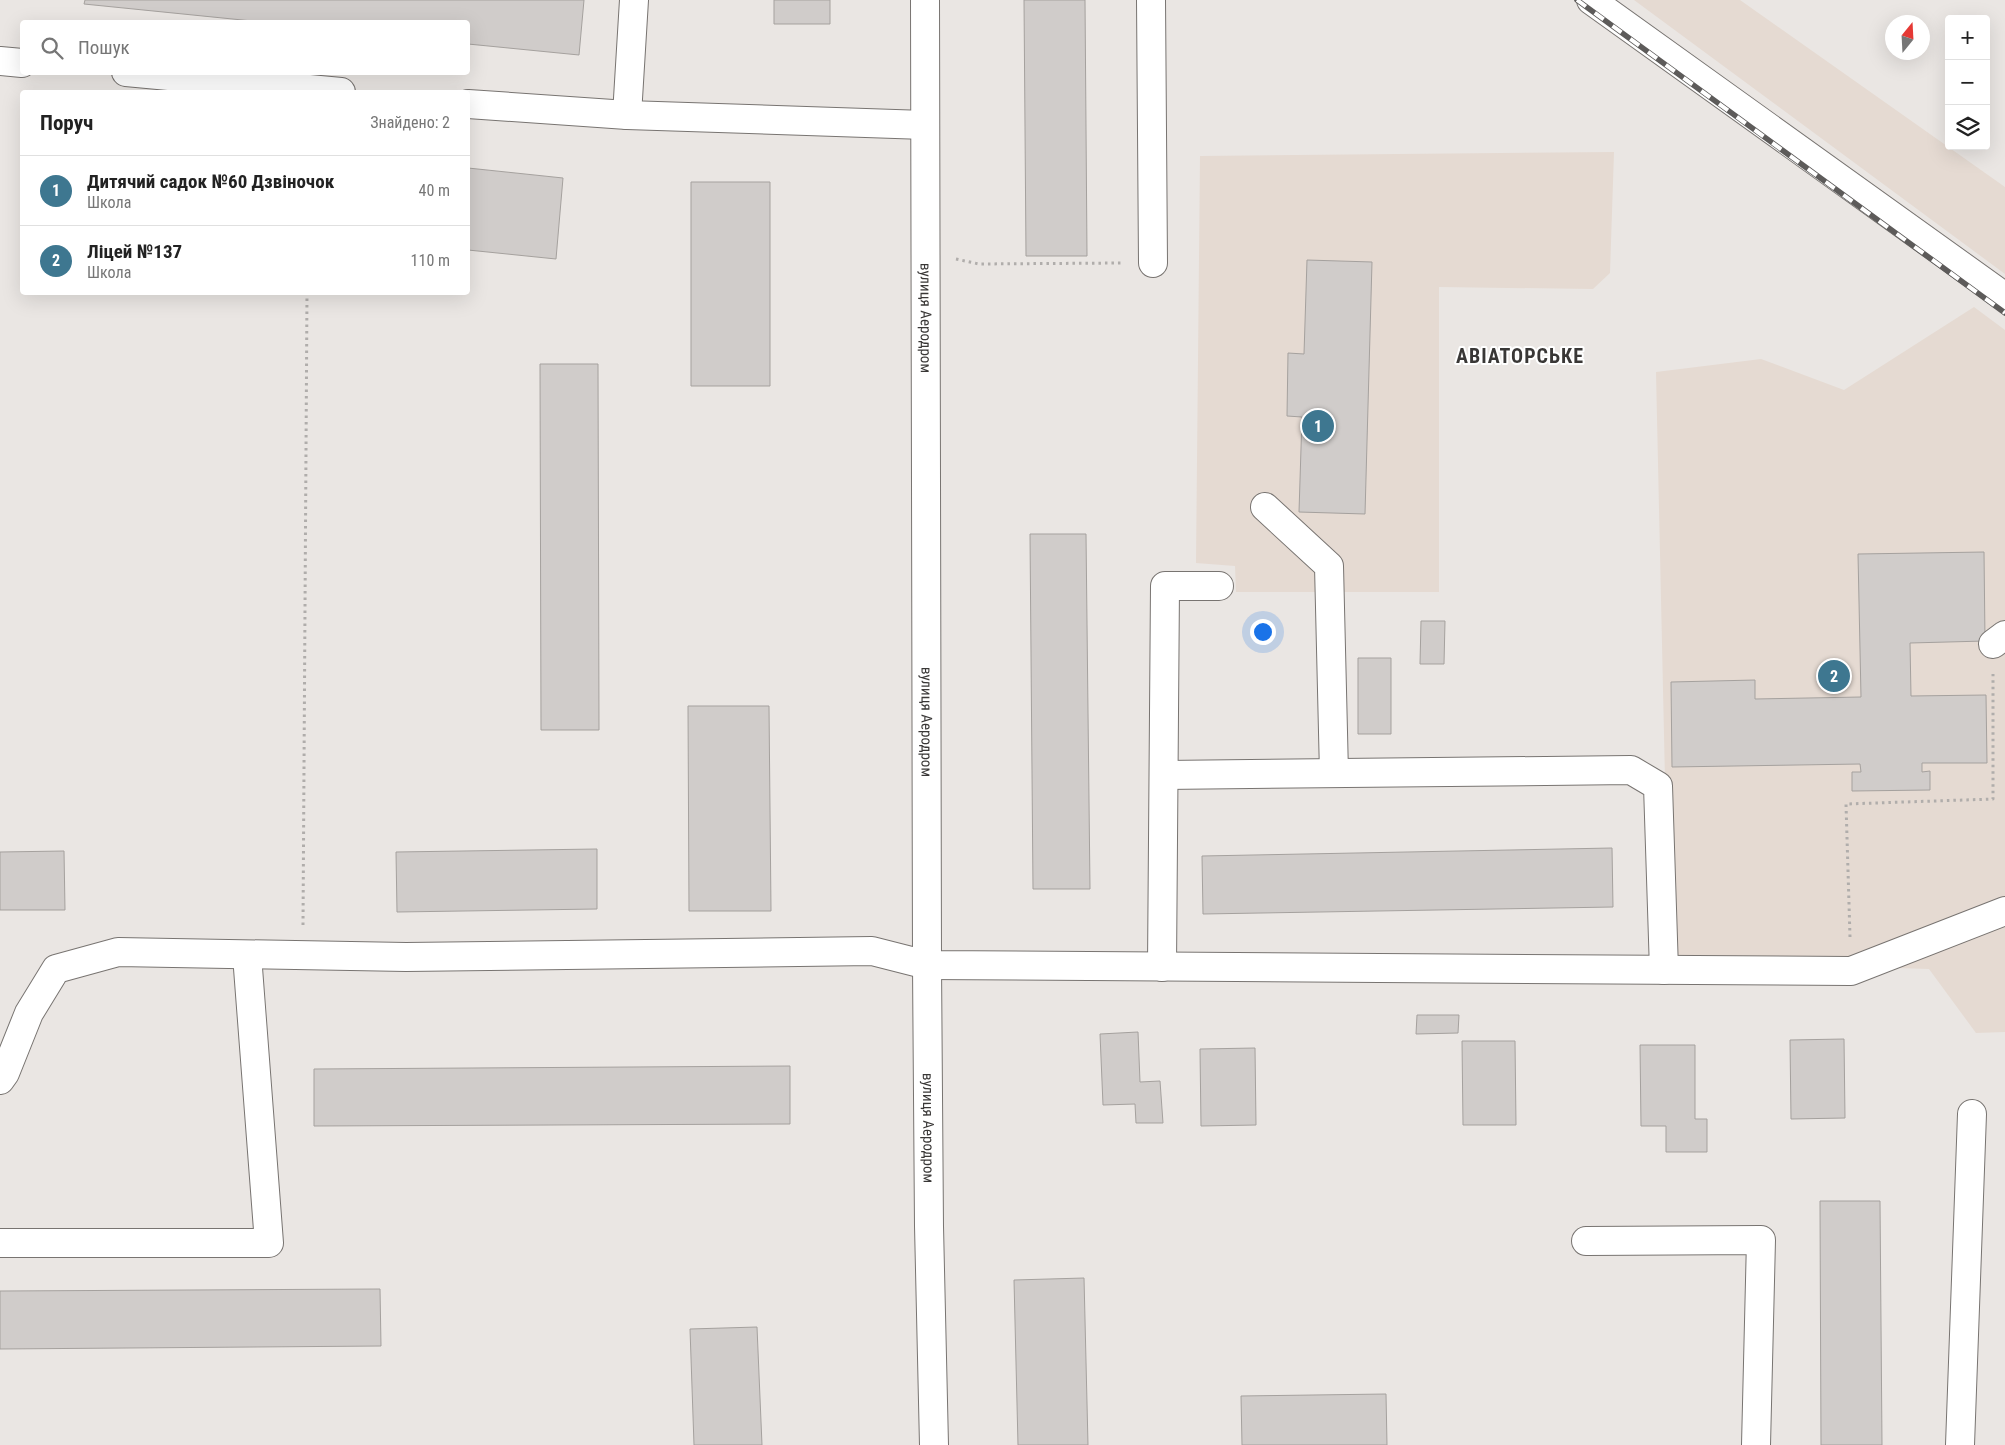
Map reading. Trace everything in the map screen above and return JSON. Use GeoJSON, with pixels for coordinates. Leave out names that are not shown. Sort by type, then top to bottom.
{"type":"FeatureCollection","features":[{"type":"Feature","properties":{"kind":"street"},"geometry":{"type":"LineString","coordinates":[[627,115],[634,0]]}},
{"type":"Feature","properties":{"kind":"street","name":"вулиця Аеродром"},"geometry":{"type":"LineString","coordinates":[[925,0],[927,965],[929,1226],[934,1445]]}},
{"type":"Feature","properties":{"kind":"street"},"geometry":{"type":"LineString","coordinates":[[1151,0],[1153,263]]}},
{"type":"Feature","properties":{"kind":"street"},"geometry":{"type":"LineString","coordinates":[[1591,0],[2005,297]]}},
{"type":"Feature","properties":{"kind":"street"},"geometry":{"type":"LineString","coordinates":[[0,61],[20,63]]}},
{"type":"Feature","properties":{"kind":"street"},"geometry":{"type":"LineString","coordinates":[[158,75],[320,90]]}},
{"type":"Feature","properties":{"kind":"street"},"geometry":{"type":"LineString","coordinates":[[470,104],[627,115],[925,125]]}},
{"type":"Feature","properties":{"kind":"street"},"geometry":{"type":"LineString","coordinates":[[1265,507],[1329,566],[1334,773]]}},
{"type":"Feature","properties":{"kind":"street"},"geometry":{"type":"LineString","coordinates":[[1162,967],[1165,586],[1219,586]]}},
{"type":"Feature","properties":{"kind":"street"},"geometry":{"type":"LineString","coordinates":[[1164,775],[1632,770],[1658,786],[1664,970]]}},
{"type":"Feature","properties":{"kind":"street"},"geometry":{"type":"LineString","coordinates":[[0,1080],[5,1073],[29,1013],[56,969],[118,952],[406,957],[872,951],[927,965],[1851,971],[2005,911]]}},
{"type":"Feature","properties":{"kind":"street"},"geometry":{"type":"LineString","coordinates":[[0,1243],[269,1243],[247,955]]}},
{"type":"Feature","properties":{"kind":"street"},"geometry":{"type":"LineString","coordinates":[[1960,1445],[1972,1114]]}},
{"type":"Feature","properties":{"kind":"street"},"geometry":{"type":"LineString","coordinates":[[1586,1241],[1761,1240],[1756,1445]]}},
{"type":"Feature","properties":{"kind":"path"},"geometry":{"type":"LineString","coordinates":[[926,252],[979,264],[1153,263]]}},
{"type":"Feature","properties":{"kind":"path"},"geometry":{"type":"LineString","coordinates":[[303,956],[307,295]]}},
{"type":"Feature","properties":{"kind":"path"},"geometry":{"type":"LineString","coordinates":[[1851,971],[1846,804],[1992,799],[1999,639]]}},
{"type":"Feature","properties":{"kind":"shaded area"},"geometry":{"type":"Polygon","coordinates":[[[1634,0],[1740,0],[1945,145],[1945,150],[1953,150],[2005,187],[2005,274],[1634,0]]]}},
{"type":"Feature","properties":{"kind":"shaded area"},"geometry":{"type":"Polygon","coordinates":[[[1614,152],[1610,273],[1593,289],[1439,287],[1439,592],[1236,592],[1235,566],[1196,563],[1200,156],[1614,152]]]}},
{"type":"Feature","properties":{"kind":"shaded area"},"geometry":{"type":"Polygon","coordinates":[[[1974,307],[2005,330],[2005,1032],[1976,1033],[1929,969],[1669,961],[1656,372],[1761,359],[1844,390],[1974,307]]]}},
{"type":"Feature","properties":{"kind":"building"},"geometry":{"type":"Polygon","coordinates":[[[85,0],[584,0],[579,55],[470,44],[470,20],[242,20],[84,4],[85,0]]]}},
{"type":"Feature","properties":{"kind":"building"},"geometry":{"type":"Polygon","coordinates":[[[774,0],[830,0],[830,24],[774,24],[774,0]]]}},
{"type":"Feature","properties":{"kind":"building"},"geometry":{"type":"Polygon","coordinates":[[[1024,0],[1085,0],[1087,256],[1026,256],[1024,0]]]}},
{"type":"Feature","properties":{"kind":"building"},"geometry":{"type":"Polygon","coordinates":[[[470,168],[563,178],[556,259],[470,250],[470,168]]]}},
{"type":"Feature","properties":{"kind":"building"},"geometry":{"type":"Polygon","coordinates":[[[691,182],[770,182],[770,386],[691,386],[691,182]]]}},
{"type":"Feature","properties":{"kind":"building"},"geometry":{"type":"Polygon","coordinates":[[[1307,260],[1372,262],[1365,514],[1299,512],[1302,417],[1287,416],[1288,353],[1304,354],[1307,260]]]}},
{"type":"Feature","properties":{"kind":"building"},"geometry":{"type":"Polygon","coordinates":[[[540,364],[598,364],[599,730],[541,730],[540,364]]]}},
{"type":"Feature","properties":{"kind":"building"},"geometry":{"type":"Polygon","coordinates":[[[1030,534],[1086,534],[1090,889],[1033,889],[1030,534]]]}},
{"type":"Feature","properties":{"kind":"building"},"geometry":{"type":"Polygon","coordinates":[[[1984,552],[1985,641],[1910,643],[1911,696],[1986,695],[1987,763],[1922,763],[1922,772],[1930,771],[1930,790],[1852,791],[1852,772],[1861,772],[1860,764],[1672,767],[1671,682],[1755,680],[1755,699],[1861,697],[1858,554],[1984,552]]]}},
{"type":"Feature","properties":{"kind":"building"},"geometry":{"type":"Polygon","coordinates":[[[1421,621],[1445,621],[1444,664],[1420,664],[1421,621]]]}},
{"type":"Feature","properties":{"kind":"building"},"geometry":{"type":"Polygon","coordinates":[[[1358,658],[1391,658],[1391,734],[1358,734],[1358,658]]]}},
{"type":"Feature","properties":{"kind":"building"},"geometry":{"type":"Polygon","coordinates":[[[688,706],[769,706],[771,911],[689,911],[688,706]]]}},
{"type":"Feature","properties":{"kind":"building"},"geometry":{"type":"Polygon","coordinates":[[[1612,848],[1613,907],[1203,914],[1202,856],[1612,848]]]}},
{"type":"Feature","properties":{"kind":"building"},"geometry":{"type":"Polygon","coordinates":[[[597,849],[597,909],[397,912],[396,852],[597,849]]]}},
{"type":"Feature","properties":{"kind":"building"},"geometry":{"type":"Polygon","coordinates":[[[64,851],[65,910],[0,910],[0,852],[64,851]]]}},
{"type":"Feature","properties":{"kind":"building"},"geometry":{"type":"Polygon","coordinates":[[[1417,1015],[1459,1015],[1458,1033],[1416,1034],[1417,1015]]]}},
{"type":"Feature","properties":{"kind":"building"},"geometry":{"type":"Polygon","coordinates":[[[1138,1032],[1140,1082],[1160,1081],[1163,1123],[1136,1123],[1135,1104],[1103,1105],[1100,1034],[1138,1032]]]}},
{"type":"Feature","properties":{"kind":"building"},"geometry":{"type":"Polygon","coordinates":[[[1844,1039],[1845,1118],[1791,1119],[1790,1040],[1844,1039]]]}},
{"type":"Feature","properties":{"kind":"building"},"geometry":{"type":"Polygon","coordinates":[[[1462,1041],[1515,1041],[1516,1125],[1463,1125],[1462,1041]]]}},
{"type":"Feature","properties":{"kind":"building"},"geometry":{"type":"Polygon","coordinates":[[[1640,1045],[1695,1045],[1695,1119],[1707,1119],[1707,1152],[1666,1152],[1666,1126],[1641,1126],[1640,1045]]]}},
{"type":"Feature","properties":{"kind":"building"},"geometry":{"type":"Polygon","coordinates":[[[1255,1048],[1256,1125],[1201,1126],[1200,1049],[1255,1048]]]}},
{"type":"Feature","properties":{"kind":"building"},"geometry":{"type":"Polygon","coordinates":[[[790,1066],[790,1124],[314,1126],[314,1069],[790,1066]]]}},
{"type":"Feature","properties":{"kind":"building"},"geometry":{"type":"Polygon","coordinates":[[[1820,1201],[1880,1201],[1882,1445],[1821,1445],[1820,1201]]]}},
{"type":"Feature","properties":{"kind":"building"},"geometry":{"type":"Polygon","coordinates":[[[1084,1278],[1088,1445],[1018,1445],[1014,1280],[1084,1278]]]}},
{"type":"Feature","properties":{"kind":"building"},"geometry":{"type":"Polygon","coordinates":[[[380,1289],[381,1346],[0,1349],[0,1291],[380,1289]]]}},
{"type":"Feature","properties":{"kind":"building"},"geometry":{"type":"Polygon","coordinates":[[[757,1327],[762,1445],[694,1445],[690,1329],[757,1327]]]}},
{"type":"Feature","properties":{"kind":"building"},"geometry":{"type":"Polygon","coordinates":[[[1386,1394],[1387,1445],[1242,1445],[1241,1396],[1386,1394]]]}},
{"type":"Feature","properties":{"kind":"railway"},"geometry":{"type":"LineString","coordinates":[[1577,0],[2005,313]]}},
{"type":"Feature","properties":{"kind":"place","name":"Дитячий садок №60 Дзвіночок"},"geometry":{"type":"Point","coordinates":[1318,426]}},
{"type":"Feature","properties":{"kind":"place","name":"Ліцей №137"},"geometry":{"type":"Point","coordinates":[1834,676]}},
{"type":"Feature","properties":{"kind":"district","name":"АВІАТОРСЬКЕ"},"geometry":{"type":"Point","coordinates":[1520,356]}}]}
